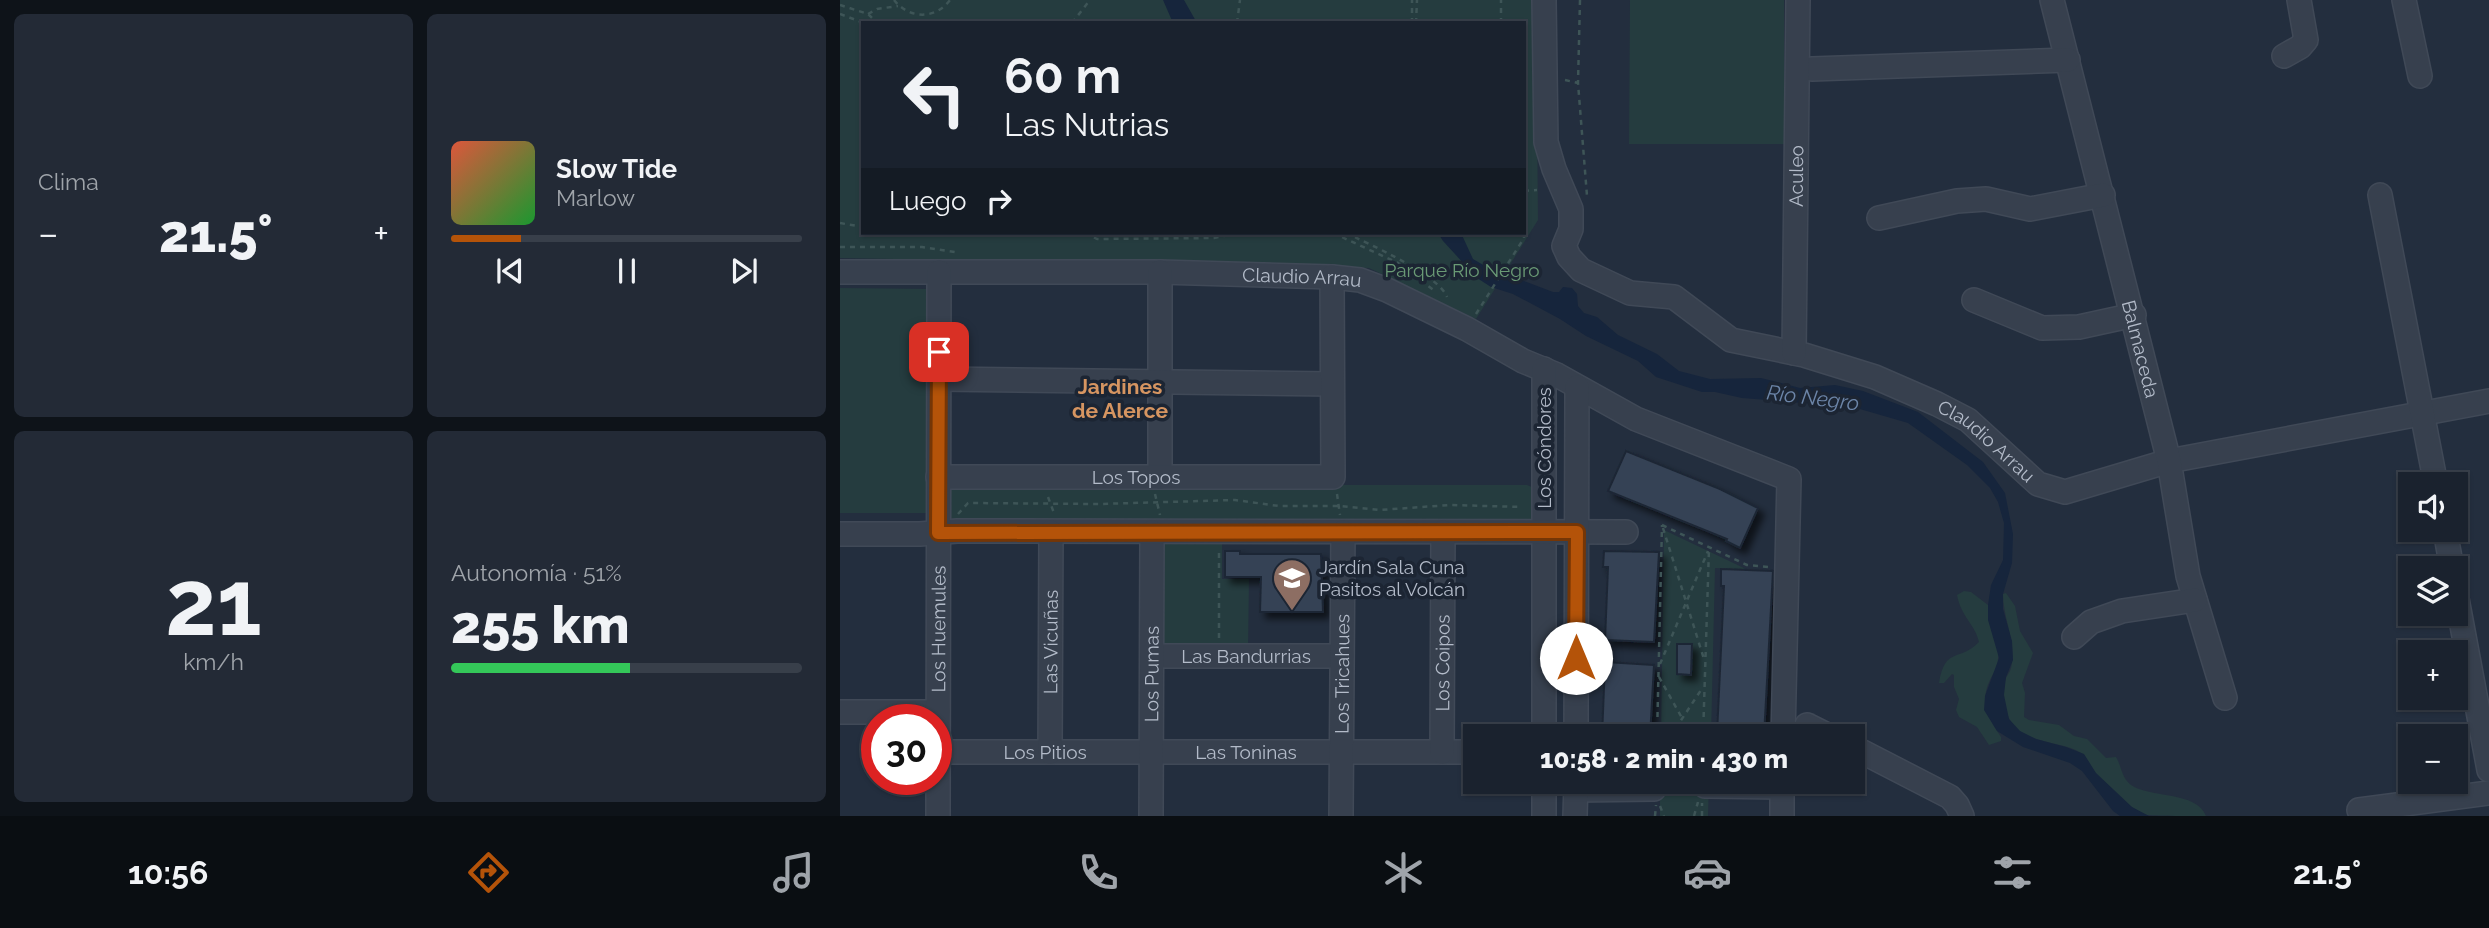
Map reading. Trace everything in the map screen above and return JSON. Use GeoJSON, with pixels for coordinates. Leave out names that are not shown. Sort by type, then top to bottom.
{"type":"FeatureCollection","features":[{"type":"Feature","properties":{"kind":"street","name":"Claudio Arrau"},"geometry":{"type":"LineString","coordinates":[[1544,0],[1546,142],[1571,209],[1571,229],[1564,246],[1581,271],[1630,293],[1674,296],[1731,340],[1794,353],[1875,377],[1948,409],[1968,420],[2038,484],[2051,490],[2066,492],[2169,461],[2489,401]]}},
{"type":"Feature","properties":{"kind":"street","name":"Aculeo"},"geometry":{"type":"LineString","coordinates":[[1794,353],[1798,0]]}},
{"type":"Feature","properties":{"kind":"street","name":"Balmaceda"},"geometry":{"type":"LineString","coordinates":[[2052,0],[2169,461],[2188,576],[2225,698]]}},
{"type":"Feature","properties":{"kind":"street"},"geometry":{"type":"LineString","coordinates":[[2284,56],[2300,47],[2306,40],[2299,0]]}},
{"type":"Feature","properties":{"kind":"street"},"geometry":{"type":"LineString","coordinates":[[2404,0],[2420,76]]}},
{"type":"Feature","properties":{"kind":"street"},"geometry":{"type":"LineString","coordinates":[[1812,69],[2068,60]]}},
{"type":"Feature","properties":{"kind":"street"},"geometry":{"type":"LineString","coordinates":[[1879,218],[1957,201],[1986,199],[2029,209],[2103,195]]}},
{"type":"Feature","properties":{"kind":"street"},"geometry":{"type":"LineString","coordinates":[[2380,195],[2434,472]]}},
{"type":"Feature","properties":{"kind":"street","name":"Claudio Arrau"},"geometry":{"type":"LineString","coordinates":[[840,272],[1160,272],[1332,277],[1373,284],[1457,324],[1636,419],[1789,480],[1783,724]]}},
{"type":"Feature","properties":{"kind":"street","name":"Los Huemules"},"geometry":{"type":"LineString","coordinates":[[938,704],[939,272]]}},
{"type":"Feature","properties":{"kind":"street"},"geometry":{"type":"LineString","coordinates":[[1155,477],[1160,382],[1160,272]]}},
{"type":"Feature","properties":{"kind":"street"},"geometry":{"type":"LineString","coordinates":[[1332,277],[1333,477]]}},
{"type":"Feature","properties":{"kind":"street"},"geometry":{"type":"LineString","coordinates":[[1975,300],[2042,328],[2080,327],[2134,316]]}},
{"type":"Feature","properties":{"kind":"street","name":"Los Cóndores"},"geometry":{"type":"LineString","coordinates":[[1544,369],[1535,479],[1544,533],[1544,724]]}},
{"type":"Feature","properties":{"kind":"street"},"geometry":{"type":"LineString","coordinates":[[939,379],[1332,384]]}},
{"type":"Feature","properties":{"kind":"street","name":"Los Cóndores"},"geometry":{"type":"LineString","coordinates":[[1576,724],[1577,387]]}},
{"type":"Feature","properties":{"kind":"street","name":"Los Topos"},"geometry":{"type":"LineString","coordinates":[[938,477],[1333,477]]}},
{"type":"Feature","properties":{"kind":"street"},"geometry":{"type":"LineString","coordinates":[[1535,479],[1577,479]]}},
{"type":"Feature","properties":{"kind":"street","name":"Las Vicuñas"},"geometry":{"type":"LineString","coordinates":[[1050,752],[1057,532]]}},
{"type":"Feature","properties":{"kind":"street","name":"Los Pumas"},"geometry":{"type":"LineString","coordinates":[[1151,816],[1152,656],[1157,532]]}},
{"type":"Feature","properties":{"kind":"street","name":"Los Tricahues"},"geometry":{"type":"LineString","coordinates":[[1341,816],[1343,532]]}},
{"type":"Feature","properties":{"kind":"street","name":"Los Coipos"},"geometry":{"type":"LineString","coordinates":[[1442,752],[1443,532]]}},
{"type":"Feature","properties":{"kind":"street"},"geometry":{"type":"LineString","coordinates":[[840,534],[1626,533]]}},
{"type":"Feature","properties":{"kind":"street"},"geometry":{"type":"LineString","coordinates":[[2074,636],[2091,622],[2122,611],[2195,600]]}},
{"type":"Feature","properties":{"kind":"street"},"geometry":{"type":"LineString","coordinates":[[2462,626],[2489,771]]}},
{"type":"Feature","properties":{"kind":"street","name":"Las Bandurrias"},"geometry":{"type":"LineString","coordinates":[[1152,656],[1342,656]]}},
{"type":"Feature","properties":{"kind":"street"},"geometry":{"type":"LineString","coordinates":[[840,712],[861,712]]}},
{"type":"Feature","properties":{"kind":"street","name":"Los Pitios"},"geometry":{"type":"LineString","coordinates":[[952,752],[1151,752]]}},
{"type":"Feature","properties":{"kind":"street","name":"Las Toninas"},"geometry":{"type":"LineString","coordinates":[[1151,752],[1463,752]]}},
{"type":"Feature","properties":{"kind":"street"},"geometry":{"type":"LineString","coordinates":[[1865,753],[1950,797],[1962,816]]}},
{"type":"Feature","properties":{"kind":"street"},"geometry":{"type":"LineString","coordinates":[[2359,810],[2489,793]]}},
{"type":"Feature","properties":{"kind":"street"},"geometry":{"type":"LineString","coordinates":[[1544,811],[1575,798],[1610,794]]}},
{"type":"Feature","properties":{"kind":"street"},"geometry":{"type":"LineString","coordinates":[[1782,794],[1782,816]]}},
{"type":"Feature","properties":{"kind":"street","name":"Los Huemules"},"geometry":{"type":"LineString","coordinates":[[938,795],[938,816]]}},
{"type":"Feature","properties":{"kind":"path"},"geometry":{"type":"LineString","coordinates":[[894,0],[899,6],[918,15],[929,15],[938,11],[950,0]]}},
{"type":"Feature","properties":{"kind":"path"},"geometry":{"type":"LineString","coordinates":[[1074,21],[1090,0]]}},
{"type":"Feature","properties":{"kind":"path"},"geometry":{"type":"LineString","coordinates":[[1237,21],[1240,0]]}},
{"type":"Feature","properties":{"kind":"path"},"geometry":{"type":"LineString","coordinates":[[1414,21],[1415,0]]}},
{"type":"Feature","properties":{"kind":"path"},"geometry":{"type":"LineString","coordinates":[[1501,0],[1501,21]]}},
{"type":"Feature","properties":{"kind":"path"},"geometry":{"type":"LineString","coordinates":[[1580,0],[1578,83],[1586,202]]}},
{"type":"Feature","properties":{"kind":"path"},"geometry":{"type":"LineString","coordinates":[[840,5],[868,14],[875,21]]}},
{"type":"Feature","properties":{"kind":"path"},"geometry":{"type":"LineString","coordinates":[[868,14],[877,9],[899,6]]}},
{"type":"Feature","properties":{"kind":"path"},"geometry":{"type":"LineString","coordinates":[[840,14],[861,22]]}},
{"type":"Feature","properties":{"kind":"path"},"geometry":{"type":"LineString","coordinates":[[1526,191],[1537,190]]}},
{"type":"Feature","properties":{"kind":"path"},"geometry":{"type":"LineString","coordinates":[[840,223],[861,227]]}},
{"type":"Feature","properties":{"kind":"path"},"geometry":{"type":"LineString","coordinates":[[1089,235],[1097,239],[1110,239],[1214,238],[1224,235]]}},
{"type":"Feature","properties":{"kind":"path"},"geometry":{"type":"LineString","coordinates":[[1338,235],[1398,263],[1441,298]]}},
{"type":"Feature","properties":{"kind":"path"},"geometry":{"type":"LineString","coordinates":[[1350,235],[1400,259],[1444,289],[1457,324]]}},
{"type":"Feature","properties":{"kind":"path"},"geometry":{"type":"LineString","coordinates":[[1482,302],[1524,235]]}},
{"type":"Feature","properties":{"kind":"path"},"geometry":{"type":"LineString","coordinates":[[1042,477],[1057,532]]}},
{"type":"Feature","properties":{"kind":"path"},"geometry":{"type":"LineString","coordinates":[[1155,477],[1157,532]]}},
{"type":"Feature","properties":{"kind":"path"},"geometry":{"type":"LineString","coordinates":[[1333,477],[1343,532]]}},
{"type":"Feature","properties":{"kind":"path"},"geometry":{"type":"LineString","coordinates":[[968,503],[1235,500],[1279,506],[1339,506],[1380,510],[1450,505],[1522,506]]}},
{"type":"Feature","properties":{"kind":"path"},"geometry":{"type":"LineString","coordinates":[[1662,525],[1747,565]]}},
{"type":"Feature","properties":{"kind":"path"},"geometry":{"type":"LineString","coordinates":[[1662,525],[1705,664]]}},
{"type":"Feature","properties":{"kind":"path"},"geometry":{"type":"LineString","coordinates":[[1657,724],[1662,525]]}},
{"type":"Feature","properties":{"kind":"path"},"geometry":{"type":"LineString","coordinates":[[1219,656],[1220,532]]}},
{"type":"Feature","properties":{"kind":"path"},"geometry":{"type":"LineString","coordinates":[[1658,667],[1709,548]]}},
{"type":"Feature","properties":{"kind":"path"},"geometry":{"type":"LineString","coordinates":[[1703,724],[1709,548]]}},
{"type":"Feature","properties":{"kind":"path"},"geometry":{"type":"LineString","coordinates":[[1658,676],[1682,718]]}},
{"type":"Feature","properties":{"kind":"path"},"geometry":{"type":"LineString","coordinates":[[1678,724],[1704,685]]}},
{"type":"Feature","properties":{"kind":"green space","name":"Parque Río Negro"},"geometry":{"type":"Polygon","coordinates":[[[840,0],[1536,0],[1538,220],[1476,319],[1369,268],[840,258],[840,0]]]}},
{"type":"Feature","properties":{"kind":"green space"},"geometry":{"type":"Polygon","coordinates":[[[1630,0],[1784,0],[1784,144],[1629,144],[1630,0]]]}},
{"type":"Feature","properties":{"kind":"green space"},"geometry":{"type":"Polygon","coordinates":[[[840,288],[931,289],[930,513],[840,513],[840,288]]]}},
{"type":"Feature","properties":{"kind":"green space"},"geometry":{"type":"Polygon","coordinates":[[[956,485],[1527,485],[1534,488],[1534,522],[953,522],[950,520],[948,491],[956,485]]]}},
{"type":"Feature","properties":{"kind":"green space"},"geometry":{"type":"Polygon","coordinates":[[[1664,530],[1746,569],[1715,568],[1711,724],[1661,724],[1664,530]]]}},
{"type":"Feature","properties":{"kind":"green space"},"geometry":{"type":"Polygon","coordinates":[[[1222,540],[1222,579],[1249,579],[1248,651],[1160,649],[1162,542],[1222,540]]]}},
{"type":"Feature","properties":{"kind":"green space"},"geometry":{"type":"Polygon","coordinates":[[[1964,591],[1971,592],[1988,605],[1997,646],[1997,665],[1987,688],[1985,703],[2001,741],[1989,745],[1977,727],[1959,717],[1956,710],[1959,699],[1954,687],[1954,675],[1944,683],[1939,683],[1949,659],[1979,642],[1959,603],[1957,595],[1964,591]]]}},
{"type":"Feature","properties":{"kind":"green space"},"geometry":{"type":"Polygon","coordinates":[[[2006,593],[2015,606],[2020,631],[2033,653],[2022,683],[2025,693],[2024,717],[2059,725],[2074,736],[2087,739],[2106,758],[2116,757],[2123,775],[2131,785],[2193,802],[2206,816],[2147,815],[2140,812],[2126,803],[2097,775],[2081,753],[2033,738],[2016,728],[2010,720],[2004,699],[2006,678],[2012,659],[2003,594],[2006,593]]]}},
{"type":"Feature","properties":{"kind":"green space"},"geometry":{"type":"Polygon","coordinates":[[[1660,794],[1709,794],[1708,816],[1660,816],[1660,794]]]}},
{"type":"Feature","properties":{"kind":"water"},"geometry":{"type":"Polygon","coordinates":[[[1163,0],[1184,0],[1196,21],[1172,21],[1163,0]]]}},
{"type":"Feature","properties":{"kind":"water","name":"Río Negro"},"geometry":{"type":"Polygon","coordinates":[[[1439,235],[1462,235],[1473,259],[1485,266],[1553,292],[1559,292],[1563,287],[1572,288],[1577,294],[1578,306],[1584,313],[1597,317],[1618,335],[1657,354],[1679,371],[1710,379],[1761,378],[1800,388],[1835,385],[1863,391],[1918,412],[1983,462],[2005,493],[2013,534],[2012,563],[2003,594],[2003,609],[2012,641],[2013,660],[2006,677],[2004,695],[2009,719],[2020,731],[2036,739],[2084,754],[2096,773],[2132,807],[2149,816],[2120,816],[2113,811],[2082,771],[2070,763],[2023,747],[1997,731],[1984,710],[1985,696],[1999,658],[1988,620],[1988,605],[1991,585],[2003,560],[2004,523],[1998,502],[1990,488],[1967,465],[1908,423],[1853,407],[1702,392],[1656,377],[1638,361],[1586,336],[1513,294],[1491,287],[1477,278],[1439,235]]]}},
{"type":"Feature","properties":{"kind":"building"},"geometry":{"type":"Polygon","coordinates":[[[1626,451],[1720,489],[1758,508],[1740,548],[1726,541],[1727,539],[1608,491],[1626,451]]]}},
{"type":"Feature","properties":{"kind":"building"},"geometry":{"type":"Polygon","coordinates":[[[1225,551],[1240,551],[1240,554],[1321,554],[1323,612],[1260,612],[1261,577],[1225,577],[1225,551]]]}},
{"type":"Feature","properties":{"kind":"building"},"geometry":{"type":"Polygon","coordinates":[[[1604,551],[1659,552],[1654,642],[1605,640],[1608,567],[1603,567],[1604,551]]]}},
{"type":"Feature","properties":{"kind":"building"},"geometry":{"type":"Polygon","coordinates":[[[1721,569],[1773,571],[1765,724],[1717,724],[1724,586],[1721,586],[1721,569]]]}},
{"type":"Feature","properties":{"kind":"building"},"geometry":{"type":"Polygon","coordinates":[[[1677,644],[1692,644],[1691,675],[1677,674],[1677,644]]]}},
{"type":"Feature","properties":{"kind":"building"},"geometry":{"type":"Polygon","coordinates":[[[1605,662],[1654,665],[1651,724],[1603,724],[1605,662]]]}},
{"type":"Feature","properties":{"kind":"place","name":"Jardín Sala Cuna Pasitos al Volcán"},"geometry":{"type":"Point","coordinates":[1292,612]}},
{"type":"Feature","properties":{"kind":"district","name":"Jardines de Alerce"},"geometry":{"type":"Point","coordinates":[1120,399]}},
{"type":"Feature","properties":{"kind":"route"},"geometry":{"type":"LineString","coordinates":[[939,352],[938,533],[1577,532],[1576,658]]}}]}
